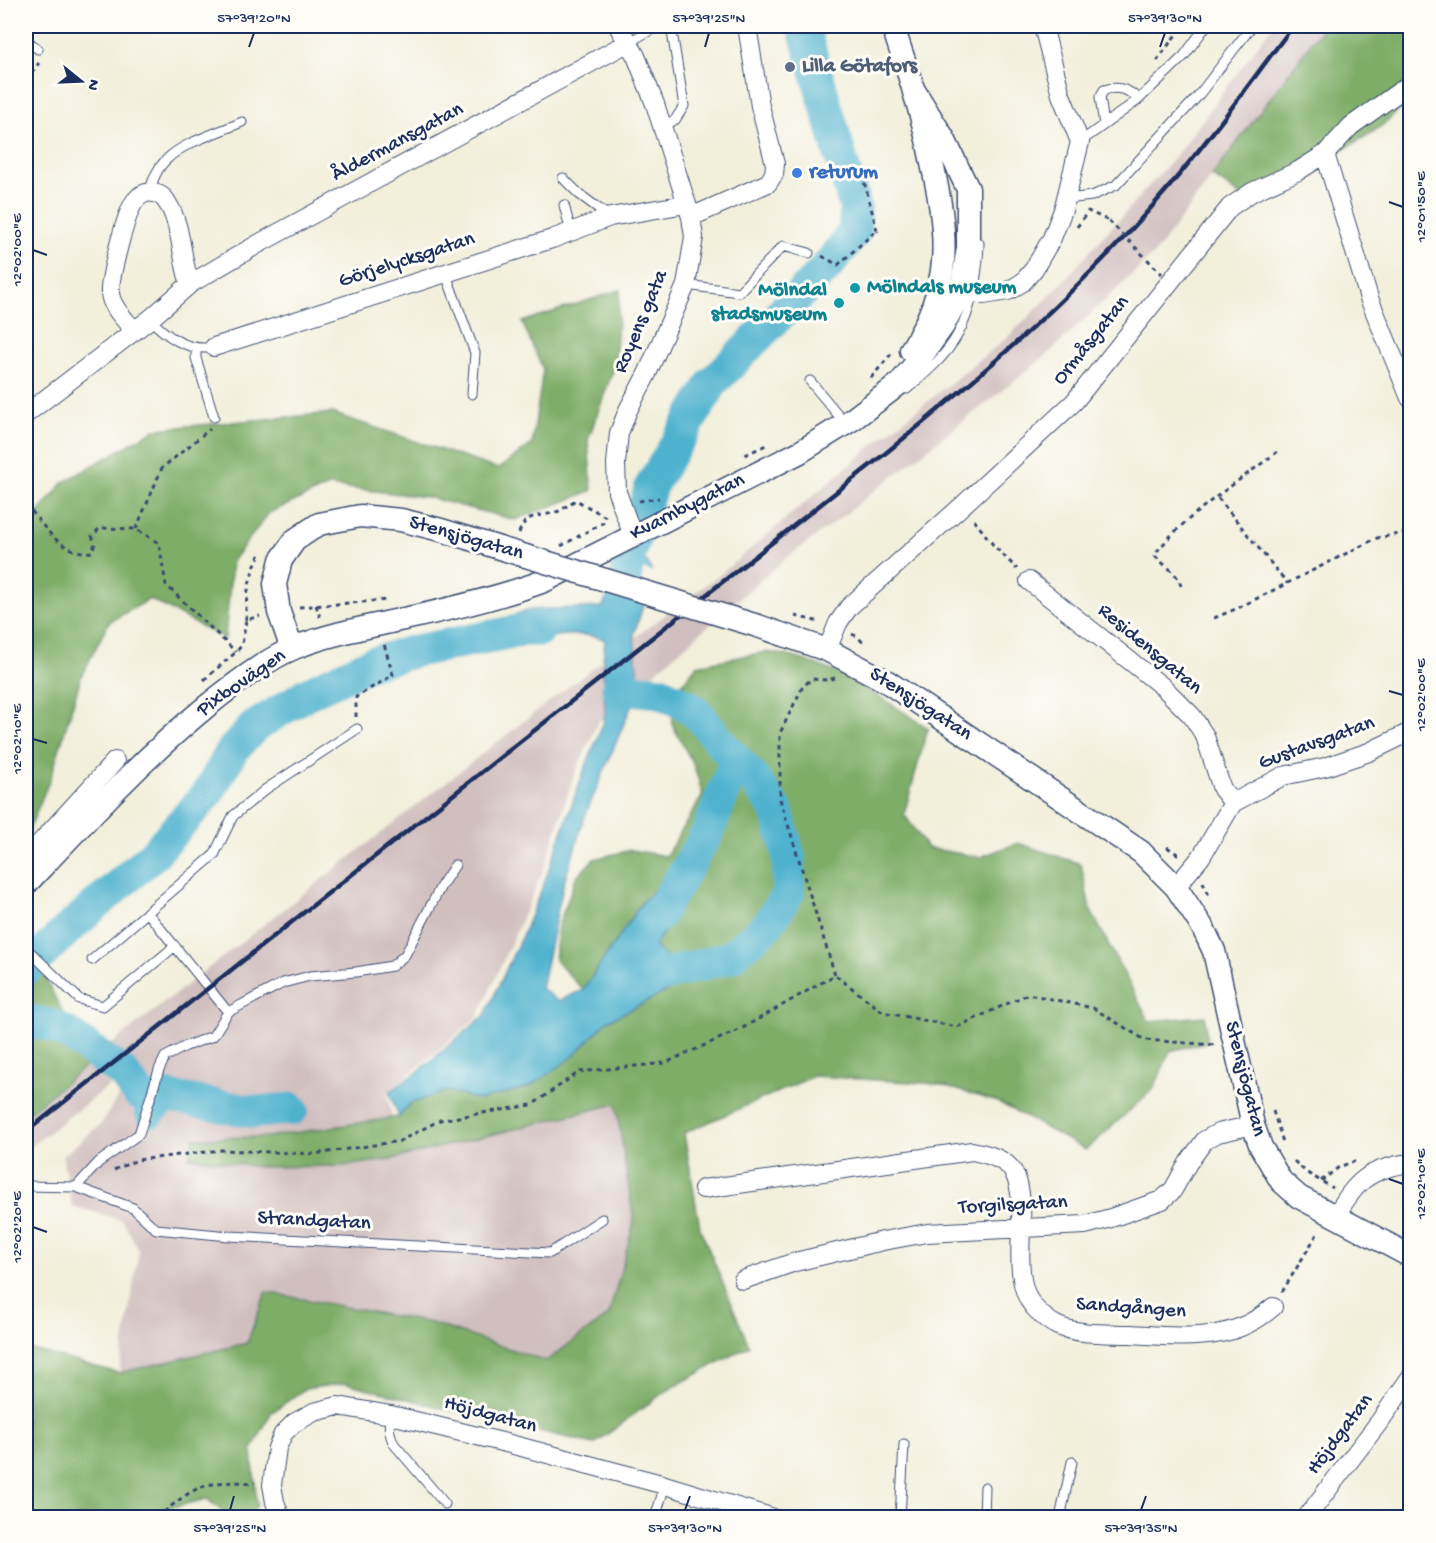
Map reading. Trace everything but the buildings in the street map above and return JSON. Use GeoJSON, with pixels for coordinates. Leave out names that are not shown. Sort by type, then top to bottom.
{"type":"FeatureCollection","features":[{"type":"Feature","properties":{"kind":"street","name":"Royens gata"},"geometry":{"type":"LineString","coordinates":[[618,26],[629,42],[655,104],[694,237],[686,285],[647,374],[628,410],[620,433],[616,463],[618,492],[628,506],[627,539]]}},
{"type":"Feature","properties":{"kind":"street","name":"Görjelycksgatan"},"geometry":{"type":"LineString","coordinates":[[205,348],[552,239],[610,217],[688,211],[768,183],[774,174],[775,164],[760,106],[747,26]]}},
{"type":"Feature","properties":{"kind":"street","name":"Kvarnbygatan"},"geometry":{"type":"LineString","coordinates":[[849,422],[912,348],[928,319],[939,286],[944,239],[942,210],[915,92],[893,26]]}},
{"type":"Feature","properties":{"kind":"street"},"geometry":{"type":"LineString","coordinates":[[939,286],[984,295],[1008,291],[1023,282],[1034,269],[1052,238],[1067,199],[1080,142],[1061,95],[1042,26]]}},
{"type":"Feature","properties":{"kind":"street","name":"Åldermansgatan"},"geometry":{"type":"LineString","coordinates":[[26,414],[135,331],[190,284],[258,244],[629,42]]}},
{"type":"Feature","properties":{"kind":"street","name":"Ormåsgatan"},"geometry":{"type":"LineString","coordinates":[[827,650],[836,628],[849,607],[981,490],[1074,402],[1230,207],[1252,192],[1298,171],[1325,154],[1351,126],[1410,84]]}},
{"type":"Feature","properties":{"kind":"street","name":"Kvarnbygatan"},"geometry":{"type":"LineString","coordinates":[[519,590],[544,581],[800,452],[849,422],[900,383],[967,293],[969,189],[944,138],[915,92]]}},
{"type":"Feature","properties":{"kind":"street"},"geometry":{"type":"LineString","coordinates":[[1325,154],[1369,298],[1410,398]]}},
{"type":"Feature","properties":{"kind":"street"},"geometry":{"type":"LineString","coordinates":[[135,331],[120,314],[110,295],[114,269],[129,211],[136,199],[149,192],[163,196],[169,206],[174,218],[183,266],[190,284]]}},
{"type":"Feature","properties":{"kind":"street","name":"Stensjögatan"},"geometry":{"type":"LineString","coordinates":[[292,649],[279,612],[275,584],[281,560],[295,540],[319,524],[360,516],[401,520],[441,530],[758,626],[827,650],[886,681],[1141,852],[1176,886],[1203,928],[1214,951],[1253,1125],[1261,1147],[1281,1181],[1299,1197],[1325,1227],[1410,1256]]}},
{"type":"Feature","properties":{"kind":"street","name":"Residensgatan"},"geometry":{"type":"LineString","coordinates":[[1029,581],[1163,687],[1192,716],[1205,736],[1222,789],[1233,803]]}},
{"type":"Feature","properties":{"kind":"street","name":"Pixbovägen"},"geometry":{"type":"LineString","coordinates":[[26,884],[91,814],[180,728],[245,677],[292,649],[326,637],[519,590]]}},
{"type":"Feature","properties":{"kind":"street","name":"Gustavsgatan"},"geometry":{"type":"LineString","coordinates":[[1233,803],[1283,776],[1325,767],[1370,752],[1410,732]]}},
{"type":"Feature","properties":{"kind":"street"},"geometry":{"type":"LineString","coordinates":[[26,858],[115,761]]}},
{"type":"Feature","properties":{"kind":"street"},"geometry":{"type":"LineString","coordinates":[[1176,886],[1193,868],[1233,803]]}},
{"type":"Feature","properties":{"kind":"street","name":"Torgilsgatan"},"geometry":{"type":"LineString","coordinates":[[743,1280],[795,1262],[927,1233],[1085,1225],[1111,1218],[1162,1200],[1173,1190],[1188,1163],[1205,1140],[1218,1133],[1253,1125]]}},
{"type":"Feature","properties":{"kind":"street","name":"Sandgången"},"geometry":{"type":"LineString","coordinates":[[703,1189],[972,1151],[999,1159],[1015,1173],[1020,1185],[1021,1275],[1025,1291],[1032,1305],[1045,1318],[1057,1325],[1094,1333],[1186,1336],[1221,1333],[1259,1320],[1273,1306]]}},
{"type":"Feature","properties":{"kind":"street"},"geometry":{"type":"LineString","coordinates":[[1325,1227],[1359,1182],[1375,1172],[1410,1163]]}},
{"type":"Feature","properties":{"kind":"street","name":"Höjdgatan"},"geometry":{"type":"LineString","coordinates":[[1306,1518],[1410,1378]]}},
{"type":"Feature","properties":{"kind":"street","name":"Höjdgatan"},"geometry":{"type":"LineString","coordinates":[[281,1518],[272,1485],[277,1448],[284,1434],[294,1423],[314,1412],[338,1406],[391,1415],[499,1441],[665,1485],[774,1518]]}},
{"type":"Feature","properties":{"kind":"lane"},"geometry":{"type":"LineString","coordinates":[[629,42],[658,26]]}},
{"type":"Feature","properties":{"kind":"lane"},"geometry":{"type":"LineString","coordinates":[[662,126],[675,120],[684,106],[671,26]]}},
{"type":"Feature","properties":{"kind":"lane"},"geometry":{"type":"LineString","coordinates":[[1080,142],[1138,100],[1184,56],[1206,26]]}},
{"type":"Feature","properties":{"kind":"lane"},"geometry":{"type":"LineString","coordinates":[[1067,199],[1092,195],[1116,185],[1198,96],[1252,26]]}},
{"type":"Feature","properties":{"kind":"lane"},"geometry":{"type":"LineString","coordinates":[[26,40],[38,49]]}},
{"type":"Feature","properties":{"kind":"lane"},"geometry":{"type":"LineString","coordinates":[[1104,125],[1100,98],[1104,90],[1118,88],[1128,91],[1138,100]]}},
{"type":"Feature","properties":{"kind":"lane"},"geometry":{"type":"LineString","coordinates":[[149,192],[155,175],[165,160],[177,150],[242,122]]}},
{"type":"Feature","properties":{"kind":"lane"},"geometry":{"type":"LineString","coordinates":[[563,178],[579,194],[610,217]]}},
{"type":"Feature","properties":{"kind":"lane"},"geometry":{"type":"LineString","coordinates":[[564,205],[571,232]]}},
{"type":"Feature","properties":{"kind":"lane"},"geometry":{"type":"LineString","coordinates":[[686,285],[740,292],[783,246],[809,252]]}},
{"type":"Feature","properties":{"kind":"lane"},"geometry":{"type":"LineString","coordinates":[[445,272],[475,353],[472,394]]}},
{"type":"Feature","properties":{"kind":"lane"},"geometry":{"type":"LineString","coordinates":[[150,319],[159,329],[182,344],[205,348]]}},
{"type":"Feature","properties":{"kind":"lane"},"geometry":{"type":"LineString","coordinates":[[205,348],[196,358],[214,417]]}},
{"type":"Feature","properties":{"kind":"lane"},"geometry":{"type":"LineString","coordinates":[[810,381],[849,422]]}},
{"type":"Feature","properties":{"kind":"lane"},"geometry":{"type":"LineString","coordinates":[[92,960],[214,855],[233,816],[266,789],[357,729]]}},
{"type":"Feature","properties":{"kind":"lane"},"geometry":{"type":"LineString","coordinates":[[76,1187],[99,1162],[139,1134],[165,1057],[213,1036],[228,1012],[283,983],[310,976],[392,966],[405,955],[441,886],[455,866]]}},
{"type":"Feature","properties":{"kind":"lane"},"geometry":{"type":"LineString","coordinates":[[147,912],[228,1012]]}},
{"type":"Feature","properties":{"kind":"lane"},"geometry":{"type":"LineString","coordinates":[[26,948],[79,999],[103,1006],[175,946]]}},
{"type":"Feature","properties":{"kind":"lane","name":"Strandgatan"},"geometry":{"type":"LineString","coordinates":[[26,1186],[76,1187],[133,1208],[156,1228],[229,1236],[550,1253],[602,1219]]}},
{"type":"Feature","properties":{"kind":"lane"},"geometry":{"type":"LineString","coordinates":[[391,1415],[389,1434],[394,1444],[445,1504]]}},
{"type":"Feature","properties":{"kind":"lane"},"geometry":{"type":"LineString","coordinates":[[900,1518],[904,1444]]}},
{"type":"Feature","properties":{"kind":"lane"},"geometry":{"type":"LineString","coordinates":[[1060,1518],[1072,1462]]}},
{"type":"Feature","properties":{"kind":"lane"},"geometry":{"type":"LineString","coordinates":[[655,1518],[665,1485]]}},
{"type":"Feature","properties":{"kind":"lane"},"geometry":{"type":"LineString","coordinates":[[984,1518],[985,1487]]}},
{"type":"Feature","properties":{"kind":"path"},"geometry":{"type":"LineString","coordinates":[[26,80],[40,61],[38,49]]}},
{"type":"Feature","properties":{"kind":"path"},"geometry":{"type":"LineString","coordinates":[[809,252],[824,256],[838,265],[877,231],[862,174]]}},
{"type":"Feature","properties":{"kind":"path"},"geometry":{"type":"LineString","coordinates":[[1076,229],[1088,211],[1109,220],[1162,274]]}},
{"type":"Feature","properties":{"kind":"path"},"geometry":{"type":"LineString","coordinates":[[869,380],[894,350]]}},
{"type":"Feature","properties":{"kind":"path"},"geometry":{"type":"LineString","coordinates":[[136,529],[162,468],[214,426],[214,417]]}},
{"type":"Feature","properties":{"kind":"path"},"geometry":{"type":"LineString","coordinates":[[739,458],[772,442]]}},
{"type":"Feature","properties":{"kind":"path"},"geometry":{"type":"LineString","coordinates":[[1181,586],[1178,576],[1155,554],[1166,540],[1277,452]]}},
{"type":"Feature","properties":{"kind":"path"},"geometry":{"type":"LineString","coordinates":[[628,506],[662,498]]}},
{"type":"Feature","properties":{"kind":"path"},"geometry":{"type":"LineString","coordinates":[[1217,498],[1287,583]]}},
{"type":"Feature","properties":{"kind":"path"},"geometry":{"type":"LineString","coordinates":[[518,536],[527,519],[560,510],[576,500],[610,519],[556,549]]}},
{"type":"Feature","properties":{"kind":"path"},"geometry":{"type":"LineString","coordinates":[[26,504],[52,537],[66,548],[80,553],[92,552],[95,543],[92,536],[100,528],[136,529],[159,543],[166,585],[236,652],[242,645],[246,620],[302,606],[392,599]]}},
{"type":"Feature","properties":{"kind":"path"},"geometry":{"type":"LineString","coordinates":[[977,524],[994,546],[1029,581]]}},
{"type":"Feature","properties":{"kind":"path"},"geometry":{"type":"LineString","coordinates":[[1214,618],[1377,538],[1410,532]]}},
{"type":"Feature","properties":{"kind":"path"},"geometry":{"type":"LineString","coordinates":[[790,616],[813,619],[858,637],[870,649]]}},
{"type":"Feature","properties":{"kind":"path"},"geometry":{"type":"LineString","coordinates":[[357,729],[356,697],[393,675],[383,642]]}},
{"type":"Feature","properties":{"kind":"path"},"geometry":{"type":"LineString","coordinates":[[839,677],[827,680],[811,679],[802,688],[780,733],[780,799],[835,975],[883,1012],[957,1027],[1028,994],[1093,1008],[1145,1040],[1221,1046]]}},
{"type":"Feature","properties":{"kind":"path"},"geometry":{"type":"LineString","coordinates":[[1158,841],[1193,868],[1202,880],[1211,901]]}},
{"type":"Feature","properties":{"kind":"path"},"geometry":{"type":"LineString","coordinates":[[106,1173],[137,1160],[222,1150],[315,1154],[400,1141],[440,1120],[532,1105],[579,1072],[665,1063],[741,1029],[835,975]]}},
{"type":"Feature","properties":{"kind":"path"},"geometry":{"type":"LineString","coordinates":[[1271,1107],[1284,1143]]}},
{"type":"Feature","properties":{"kind":"path"},"geometry":{"type":"LineString","coordinates":[[1293,1159],[1306,1173],[1347,1196]]}},
{"type":"Feature","properties":{"kind":"path"},"geometry":{"type":"LineString","coordinates":[[1273,1306],[1325,1227]]}},
{"type":"Feature","properties":{"kind":"path"},"geometry":{"type":"LineString","coordinates":[[157,1518],[182,1497],[202,1485],[219,1482],[272,1485]]}},
{"type":"Feature","properties":{"kind":"shaded area"},"geometry":{"type":"Polygon","coordinates":[[[1272,26],[1324,26],[1156,252],[1046,356],[785,559],[598,722],[572,781],[545,867],[478,1017],[387,1093],[393,1122],[267,1137],[194,1138],[190,1157],[344,1166],[389,1160],[616,1104],[634,1222],[609,1315],[546,1361],[431,1323],[266,1292],[248,1343],[119,1373],[139,1250],[122,1220],[72,1206],[62,1156],[101,1124],[141,1061],[26,1150],[26,1115],[123,1035],[569,686],[723,572],[873,445],[1007,338],[1050,296],[1175,157],[1272,26]]]}},
{"type":"Feature","properties":{"kind":"green space"},"geometry":{"type":"Polygon","coordinates":[[[1324,26],[1410,26],[1410,101],[1379,128],[1254,205],[1212,176],[1324,26]]]}},
{"type":"Feature","properties":{"kind":"green space"},"geometry":{"type":"Polygon","coordinates":[[[620,290],[615,365],[588,440],[592,491],[515,520],[427,497],[329,486],[269,513],[232,561],[225,639],[150,599],[109,622],[81,677],[52,774],[26,837],[26,526],[64,482],[156,429],[332,413],[498,469],[532,444],[543,370],[522,322],[620,290]]]}},
{"type":"Feature","properties":{"kind":"green space"},"geometry":{"type":"Polygon","coordinates":[[[765,652],[809,662],[830,670],[871,691],[928,728],[904,814],[927,848],[980,857],[1018,843],[1081,864],[1090,909],[1149,1021],[1205,1016],[1207,1042],[1170,1051],[1154,1088],[1086,1150],[998,1102],[938,1084],[814,1076],[684,1133],[700,1228],[749,1346],[666,1391],[594,1444],[346,1383],[305,1389],[271,1413],[252,1450],[257,1506],[245,1517],[229,1517],[207,1499],[160,1510],[152,1517],[26,1517],[26,1348],[119,1373],[247,1343],[266,1292],[431,1323],[546,1361],[609,1315],[634,1222],[616,1104],[389,1160],[344,1166],[260,1167],[190,1157],[194,1138],[267,1137],[398,1117],[410,1104],[446,1091],[480,1100],[574,1056],[607,1021],[672,989],[683,973],[654,946],[678,912],[643,901],[583,990],[555,960],[558,927],[576,877],[594,859],[631,850],[666,856],[703,795],[694,766],[672,724],[674,694],[697,665],[765,652]]]}},
{"type":"Feature","properties":{"kind":"green space"},"geometry":{"type":"Polygon","coordinates":[[[44,976],[68,1022],[104,1051],[26,1115],[26,977],[44,976]]]}},
{"type":"Feature","properties":{"kind":"water"},"geometry":{"type":"Polygon","coordinates":[[[636,554],[648,563],[655,587],[642,609],[634,634],[638,681],[631,707],[585,816],[563,886],[541,988],[558,1001],[583,990],[643,901],[674,873],[687,884],[678,912],[654,946],[683,973],[672,989],[607,1021],[574,1056],[529,1087],[480,1100],[446,1091],[410,1104],[399,1117],[389,1092],[415,1074],[485,1015],[544,883],[603,724],[605,713],[603,662],[605,640],[583,635],[570,635],[504,645],[486,627],[527,610],[602,607],[626,560],[636,554]]]}},
{"type":"Feature","properties":{"kind":"pier"},"geometry":{"type":"Polygon","coordinates":[[[621,563],[656,573],[658,587],[606,592],[621,563]]]}},
{"type":"Feature","properties":{"kind":"waterway"},"geometry":{"type":"LineString","coordinates":[[622,602],[628,560],[651,486],[713,382],[827,267],[855,231],[855,207],[803,26]]}},
{"type":"Feature","properties":{"kind":"waterway"},"geometry":{"type":"LineString","coordinates":[[26,969],[153,855],[208,793],[232,751],[254,727],[308,693],[372,663],[416,651],[523,630],[539,630]]}},
{"type":"Feature","properties":{"kind":"waterway"},"geometry":{"type":"LineString","coordinates":[[618,688],[660,692],[688,706],[700,717],[749,773],[776,809],[789,856],[788,893],[767,926],[730,957],[638,982]]}},
{"type":"Feature","properties":{"kind":"waterway"},"geometry":{"type":"LineString","coordinates":[[658,916],[707,834],[736,760]]}},
{"type":"Feature","properties":{"kind":"waterway"},"geometry":{"type":"LineString","coordinates":[[26,1024],[33,1022],[54,1026],[70,1035],[123,1073],[139,1094]]}},
{"type":"Feature","properties":{"kind":"waterway"},"geometry":{"type":"LineString","coordinates":[[151,1111],[164,1096],[255,1112],[292,1109]]}},
{"type":"Feature","properties":{"kind":"railway"},"geometry":{"type":"LineString","coordinates":[[26,1132],[887,452],[993,363],[1061,301],[1156,202],[1209,137],[1293,26]]}},
{"type":"Feature","properties":{"kind":"place","name":"Lilla Götafors"},"geometry":{"type":"Point","coordinates":[790,67]}},
{"type":"Feature","properties":{"kind":"place","name":"returum"},"geometry":{"type":"Point","coordinates":[797,173]}},
{"type":"Feature","properties":{"kind":"place","name":"Mölndals museum"},"geometry":{"type":"Point","coordinates":[855,288]}},
{"type":"Feature","properties":{"kind":"place","name":"Mölndal stadsmuseum"},"geometry":{"type":"Point","coordinates":[839,303]}}]}
